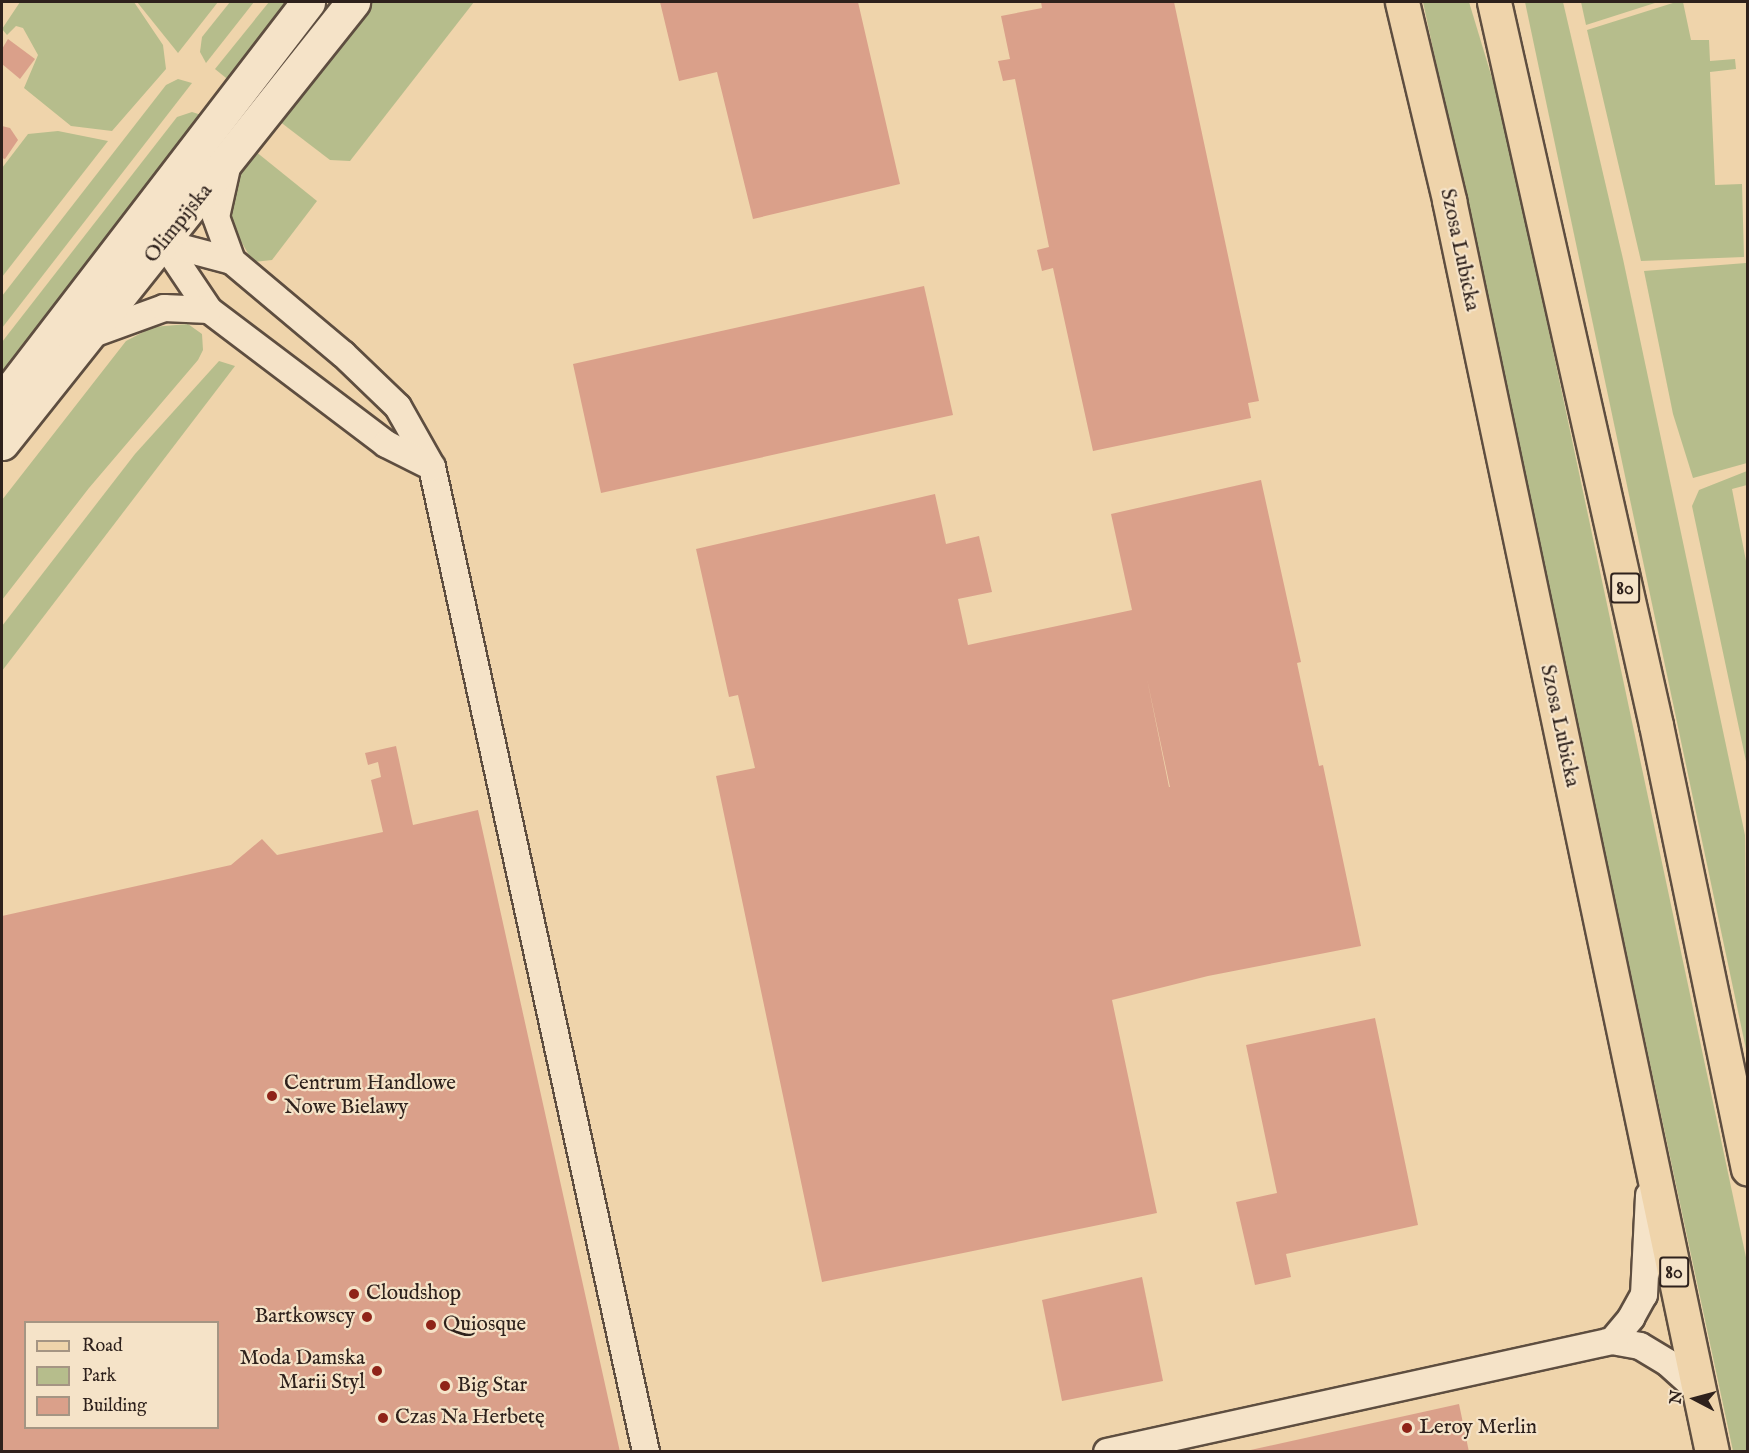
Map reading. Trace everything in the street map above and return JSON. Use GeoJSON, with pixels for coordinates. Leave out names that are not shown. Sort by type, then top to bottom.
{"type":"FeatureCollection","features":[{"type":"Feature","properties":{"kind":"main road","name":"Olimpijska"},"geometry":{"type":"LineString","coordinates":[[2,401],[107,260],[308,2]]}},
{"type":"Feature","properties":{"kind":"main road","name":"Olimpijska"},"geometry":{"type":"LineString","coordinates":[[2,443],[228,164],[353,2]]}},
{"type":"Feature","properties":{"kind":"main road","name":"Szosa Lubicka"},"geometry":{"type":"LineString","coordinates":[[1402,2],[1451,212],[1712,1452]]}},
{"type":"Feature","properties":{"kind":"main road","name":"80"},"geometry":{"type":"LineString","coordinates":[[1494,2],[1656,725],[1748,1169]]}},
{"type":"Feature","properties":{"kind":"street"},"geometry":{"type":"LineString","coordinates":[[228,164],[216,217],[232,261]]}},
{"type":"Feature","properties":{"kind":"street"},"geometry":{"type":"LineString","coordinates":[[169,180],[164,243],[209,310],[386,444],[432,467]]}},
{"type":"Feature","properties":{"kind":"street"},"geometry":{"type":"LineString","coordinates":[[107,260],[164,243],[232,261],[343,354],[398,407],[432,467],[646,1452]]}},
{"type":"Feature","properties":{"kind":"street"},"geometry":{"type":"LineString","coordinates":[[90,335],[164,308],[209,310]]}},
{"type":"Feature","properties":{"kind":"street"},"geometry":{"type":"LineString","coordinates":[[1612,1341],[1632,1318],[1644,1296],[1648,1267],[1649,1152]]}},
{"type":"Feature","properties":{"kind":"street"},"geometry":{"type":"LineString","coordinates":[[1107,1452],[1612,1341],[1640,1347],[1668,1363],[1700,1392]]}},
{"type":"Feature","properties":{"kind":"green space"},"geometry":{"type":"Polygon","coordinates":[[[20,2],[134,2],[163,45],[166,69],[112,131],[71,126],[24,88],[38,55],[23,28],[16,26],[7,35],[2,29],[20,2]]]}},
{"type":"Feature","properties":{"kind":"green space"},"geometry":{"type":"Polygon","coordinates":[[[137,2],[218,2],[178,53],[137,2]]]}},
{"type":"Feature","properties":{"kind":"green space"},"geometry":{"type":"Polygon","coordinates":[[[230,2],[254,2],[206,63],[200,52],[202,37],[230,2]]]}},
{"type":"Feature","properties":{"kind":"green space"},"geometry":{"type":"Polygon","coordinates":[[[269,2],[294,2],[231,82],[215,69],[269,2]]]}},
{"type":"Feature","properties":{"kind":"green space"},"geometry":{"type":"Polygon","coordinates":[[[372,2],[474,2],[350,161],[330,160],[279,121],[372,2]]]}},
{"type":"Feature","properties":{"kind":"green space"},"geometry":{"type":"Polygon","coordinates":[[[1423,2],[1469,2],[1502,111],[1747,1262],[1747,1451],[1733,1451],[1423,2]]]}},
{"type":"Feature","properties":{"kind":"green space"},"geometry":{"type":"Polygon","coordinates":[[[1525,2],[1563,2],[1623,259],[1745,835],[1747,1054],[1525,2]]]}},
{"type":"Feature","properties":{"kind":"green space"},"geometry":{"type":"Polygon","coordinates":[[[1581,2],[1658,2],[1586,25],[1581,2]]]}},
{"type":"Feature","properties":{"kind":"green space"},"geometry":{"type":"Polygon","coordinates":[[[1676,2],[1683,2],[1691,40],[1709,40],[1710,61],[1735,59],[1736,69],[1710,72],[1715,185],[1742,184],[1744,257],[1641,261],[1587,30],[1676,2]]]}},
{"type":"Feature","properties":{"kind":"green space"},"geometry":{"type":"Polygon","coordinates":[[[178,79],[192,83],[2,328],[2,296],[166,85],[178,79]]]}},
{"type":"Feature","properties":{"kind":"green space"},"geometry":{"type":"Polygon","coordinates":[[[192,112],[208,117],[2,380],[2,342],[177,117],[192,112]]]}},
{"type":"Feature","properties":{"kind":"green space"},"geometry":{"type":"Polygon","coordinates":[[[58,131],[108,141],[2,277],[2,168],[28,134],[58,131]]]}},
{"type":"Feature","properties":{"kind":"green space"},"geometry":{"type":"Polygon","coordinates":[[[255,151],[317,201],[272,260],[253,262],[231,224],[236,174],[255,151]]]}},
{"type":"Feature","properties":{"kind":"green space"},"geometry":{"type":"Polygon","coordinates":[[[1746,263],[1747,463],[1693,478],[1673,414],[1644,271],[1746,263]]]}},
{"type":"Feature","properties":{"kind":"green space"},"geometry":{"type":"Polygon","coordinates":[[[188,324],[202,334],[203,350],[198,360],[89,488],[2,600],[2,500],[126,341],[153,327],[188,324]]]}},
{"type":"Feature","properties":{"kind":"green space"},"geometry":{"type":"Polygon","coordinates":[[[219,361],[235,366],[2,671],[2,626],[135,454],[219,361]]]}},
{"type":"Feature","properties":{"kind":"green space"},"geometry":{"type":"Polygon","coordinates":[[[1747,471],[1747,485],[1732,489],[1747,566],[1747,766],[1692,506],[1699,490],[1747,471]]]}},
{"type":"Feature","properties":{"kind":"building"},"geometry":{"type":"Polygon","coordinates":[[[660,2],[858,2],[900,184],[753,219],[717,72],[679,81],[660,2]]]}},
{"type":"Feature","properties":{"kind":"building"},"geometry":{"type":"Polygon","coordinates":[[[1041,2],[1174,2],[1259,401],[1248,403],[1251,418],[1093,451],[1053,268],[1042,271],[1037,250],[1049,247],[1015,79],[1003,81],[998,61],[1010,59],[1001,16],[1042,8],[1041,2]]]}},
{"type":"Feature","properties":{"kind":"building"},"geometry":{"type":"Polygon","coordinates":[[[8,39],[35,59],[20,79],[2,64],[2,49],[8,39]]]}},
{"type":"Feature","properties":{"kind":"building"},"geometry":{"type":"Polygon","coordinates":[[[2,126],[10,128],[18,140],[5,159],[2,158],[2,126]]]}},
{"type":"Feature","properties":{"kind":"building"},"geometry":{"type":"Polygon","coordinates":[[[924,286],[953,415],[601,493],[573,364],[924,286]]]}},
{"type":"Feature","properties":{"kind":"building"},"geometry":{"type":"Polygon","coordinates":[[[1261,480],[1301,662],[1297,663],[1319,766],[1323,765],[1361,946],[1208,976],[1112,1000],[1157,1213],[822,1282],[716,776],[755,768],[738,695],[729,697],[696,549],[935,494],[946,544],[979,536],[992,592],[958,599],[968,645],[1132,610],[1111,514],[1261,480]],[[1147,679],[1169,787],[1170,787],[1147,679]]]}},
{"type":"Feature","properties":{"kind":"building","name":"Centrum Handlowe Nowe Bielawy"},"geometry":{"type":"Polygon","coordinates":[[[396,746],[413,825],[478,810],[620,1452],[2,1452],[2,916],[231,865],[262,839],[277,855],[383,832],[371,780],[381,777],[378,762],[368,765],[365,753],[396,746]]]}},
{"type":"Feature","properties":{"kind":"building"},"geometry":{"type":"Polygon","coordinates":[[[1375,1018],[1418,1225],[1286,1254],[1291,1277],[1255,1285],[1236,1202],[1277,1193],[1246,1045],[1375,1018]]]}},
{"type":"Feature","properties":{"kind":"building"},"geometry":{"type":"Polygon","coordinates":[[[1142,1277],[1163,1381],[1062,1401],[1042,1300],[1142,1277]]]}},
{"type":"Feature","properties":{"kind":"building","name":"Leroy Merlin"},"geometry":{"type":"Polygon","coordinates":[[[1459,1404],[1469,1452],[1246,1452],[1246,1451],[1459,1404]]]}},
{"type":"Feature","properties":{"kind":"place","name":"Centrum Handlowe Nowe Bielawy"},"geometry":{"type":"Point","coordinates":[272,1096]}},
{"type":"Feature","properties":{"kind":"place","name":"Cloudshop"},"geometry":{"type":"Point","coordinates":[354,1294]}},
{"type":"Feature","properties":{"kind":"place","name":"Bartkowscy"},"geometry":{"type":"Point","coordinates":[367,1317]}},
{"type":"Feature","properties":{"kind":"place","name":"Quiosque"},"geometry":{"type":"Point","coordinates":[431,1325]}},
{"type":"Feature","properties":{"kind":"place","name":"Moda Damska Marii Styl"},"geometry":{"type":"Point","coordinates":[377,1371]}},
{"type":"Feature","properties":{"kind":"place","name":"Big Star"},"geometry":{"type":"Point","coordinates":[445,1386]}},
{"type":"Feature","properties":{"kind":"place","name":"Czas Na Herbetę"},"geometry":{"type":"Point","coordinates":[383,1418]}},
{"type":"Feature","properties":{"kind":"place","name":"Leroy Merlin"},"geometry":{"type":"Point","coordinates":[1407,1428]}}]}
